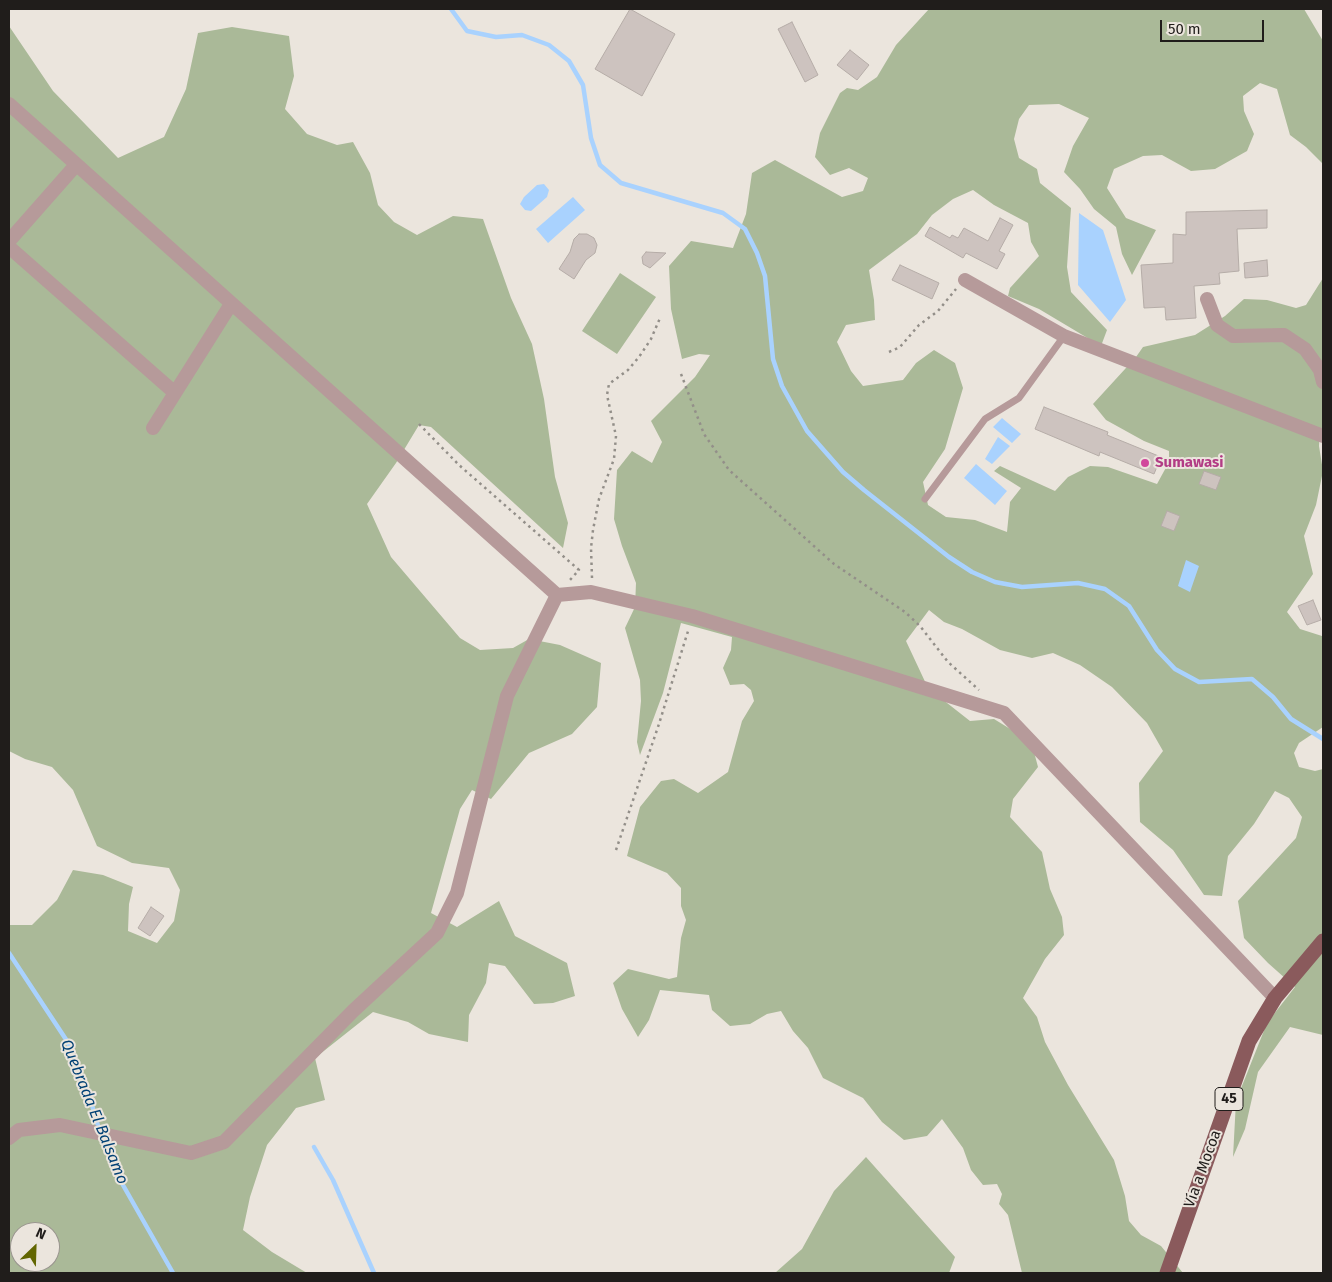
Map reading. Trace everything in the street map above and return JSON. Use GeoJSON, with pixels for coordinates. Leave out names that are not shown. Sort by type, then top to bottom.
{"type":"FeatureCollection","features":[{"type":"Feature","properties":{"kind":"main road","name":"Vía a Mocoa"},"geometry":{"type":"LineString","coordinates":[[1167,1273],[1250,1041],[1275,998],[1323,942]]}},
{"type":"Feature","properties":{"kind":"street"},"geometry":{"type":"LineString","coordinates":[[9,104],[557,595],[591,592],[692,616],[1004,713],[1275,998]]}},
{"type":"Feature","properties":{"kind":"street"},"geometry":{"type":"LineString","coordinates":[[9,241],[76,165]]}},
{"type":"Feature","properties":{"kind":"street"},"geometry":{"type":"LineString","coordinates":[[9,247],[175,393]]}},
{"type":"Feature","properties":{"kind":"street"},"geometry":{"type":"LineString","coordinates":[[965,280],[1064,336],[1323,436]]}},
{"type":"Feature","properties":{"kind":"street"},"geometry":{"type":"LineString","coordinates":[[1207,299],[1217,326],[1233,336],[1284,335],[1305,348],[1320,370],[1323,382]]}},
{"type":"Feature","properties":{"kind":"street"},"geometry":{"type":"LineString","coordinates":[[153,428],[232,304]]}},
{"type":"Feature","properties":{"kind":"street"},"geometry":{"type":"LineString","coordinates":[[9,1138],[19,1130],[60,1125],[191,1154],[224,1142],[353,1011],[437,933],[457,893],[507,696],[557,595]]}},
{"type":"Feature","properties":{"kind":"lane"},"geometry":{"type":"LineString","coordinates":[[925,499],[985,419],[1020,398],[1064,336]]}},
{"type":"Feature","properties":{"kind":"path"},"geometry":{"type":"LineString","coordinates":[[889,352],[900,347],[919,325],[938,311],[949,295],[965,280]]}},
{"type":"Feature","properties":{"kind":"path"},"geometry":{"type":"LineString","coordinates":[[591,592],[593,530],[599,499],[614,458],[616,436],[607,395],[609,384],[628,370],[639,357],[651,339],[660,318]]}},
{"type":"Feature","properties":{"kind":"path"},"geometry":{"type":"LineString","coordinates":[[681,374],[704,434],[729,470],[834,564],[905,612],[920,626],[948,662],[983,694]]}},
{"type":"Feature","properties":{"kind":"path"},"geometry":{"type":"LineString","coordinates":[[419,424],[460,465],[578,570],[557,595]]}},
{"type":"Feature","properties":{"kind":"path"},"geometry":{"type":"LineString","coordinates":[[616,850],[658,727],[692,616]]}},
{"type":"Feature","properties":{"kind":"green space"},"geometry":{"type":"Polygon","coordinates":[[[929,9],[1304,9],[1323,41],[1323,164],[1306,147],[1290,135],[1277,89],[1260,83],[1243,96],[1244,111],[1254,134],[1247,151],[1215,169],[1191,171],[1162,155],[1143,156],[1114,169],[1107,188],[1126,218],[1156,230],[1132,275],[1122,254],[1116,227],[1094,209],[1080,189],[1064,172],[1073,146],[1089,118],[1059,104],[1029,105],[1019,119],[1014,139],[1019,158],[1037,169],[1040,183],[1071,208],[1067,267],[1071,292],[1107,330],[1101,346],[1039,309],[1008,296],[1010,288],[1039,256],[1031,242],[1028,223],[994,205],[973,190],[953,199],[932,215],[917,234],[869,270],[875,320],[846,325],[837,342],[851,371],[863,386],[903,380],[916,363],[934,350],[955,363],[963,388],[945,449],[923,482],[928,505],[946,517],[975,520],[1007,532],[1010,502],[1021,488],[994,471],[1000,466],[1055,491],[1068,477],[1090,466],[1108,467],[1157,484],[1169,462],[1169,451],[1144,441],[1106,420],[1093,404],[1143,347],[1195,335],[1225,316],[1244,299],[1267,300],[1296,308],[1306,305],[1323,278],[1323,428],[1320,429],[1319,446],[1323,471],[1316,505],[1304,536],[1313,574],[1287,612],[1300,629],[1322,636],[1323,634],[1323,727],[1299,743],[1294,753],[1299,767],[1315,771],[1323,769],[1323,1035],[1290,1027],[1258,1072],[1245,1129],[1233,1157],[1236,1101],[1267,1023],[1295,987],[1244,938],[1238,901],[1296,838],[1302,817],[1289,798],[1275,791],[1254,824],[1228,856],[1222,896],[1204,895],[1173,850],[1140,822],[1139,783],[1163,751],[1147,723],[1112,687],[1080,665],[1053,653],[1032,658],[1000,650],[962,629],[944,622],[929,610],[906,641],[928,688],[970,721],[994,719],[1020,735],[1034,752],[1038,767],[1013,799],[1010,817],[1042,852],[1050,889],[1062,917],[1064,935],[1045,959],[1023,998],[1037,1017],[1045,1042],[1068,1085],[1114,1160],[1125,1196],[1129,1221],[1141,1235],[1161,1246],[1183,1273],[1022,1273],[1008,1215],[999,1204],[1002,1194],[997,1184],[983,1185],[971,1170],[963,1148],[942,1119],[927,1136],[904,1140],[882,1122],[863,1098],[823,1078],[808,1048],[793,1031],[781,1011],[767,1014],[750,1024],[730,1026],[712,1010],[709,995],[660,990],[649,1020],[638,1037],[622,1009],[613,983],[628,969],[669,979],[677,977],[681,938],[686,920],[681,906],[681,888],[667,873],[627,856],[640,807],[661,781],[674,779],[698,793],[728,772],[742,721],[754,701],[751,690],[744,684],[730,685],[723,668],[731,650],[732,637],[681,623],[663,693],[640,755],[637,742],[641,701],[640,680],[625,628],[635,607],[636,583],[614,519],[617,470],[632,451],[652,463],[662,442],[651,421],[695,377],[710,355],[699,354],[682,359],[671,309],[669,266],[691,241],[733,248],[746,214],[752,173],[775,160],[842,197],[863,191],[868,178],[849,168],[830,175],[815,157],[820,133],[840,93],[847,88],[858,90],[877,77],[896,45],[929,9]]]}},
{"type":"Feature","properties":{"kind":"green space"},"geometry":{"type":"Polygon","coordinates":[[[9,26],[53,91],[118,158],[164,137],[186,89],[198,33],[232,27],[289,36],[294,76],[285,109],[307,134],[337,145],[353,142],[370,173],[378,205],[394,222],[417,235],[453,216],[483,219],[511,298],[532,344],[544,399],[555,477],[568,523],[563,548],[431,427],[419,425],[396,463],[367,504],[391,557],[460,638],[480,650],[513,648],[529,639],[560,645],[601,663],[597,707],[572,734],[529,753],[491,799],[472,790],[460,809],[431,913],[457,927],[499,901],[515,936],[567,963],[575,996],[553,1003],[534,1004],[505,966],[489,963],[486,983],[469,1015],[468,1042],[429,1034],[408,1022],[373,1012],[315,1058],[325,1100],[296,1108],[267,1145],[250,1197],[243,1230],[272,1252],[307,1273],[9,1273],[9,925],[32,925],[57,900],[73,870],[103,875],[133,887],[129,904],[128,931],[157,943],[174,921],[180,890],[169,868],[132,863],[97,846],[73,790],[52,767],[25,759],[9,751],[9,26]]]}},
{"type":"Feature","properties":{"kind":"green space"},"geometry":{"type":"Polygon","coordinates":[[[620,273],[656,297],[617,354],[582,331],[620,273]]]}},
{"type":"Feature","properties":{"kind":"green space"},"geometry":{"type":"Polygon","coordinates":[[[866,1157],[955,1257],[949,1273],[775,1273],[802,1249],[834,1191],[866,1157]]]}},
{"type":"Feature","properties":{"kind":"water"},"geometry":{"type":"Polygon","coordinates":[[[544,184],[549,190],[547,197],[531,211],[525,210],[520,204],[524,197],[537,185],[544,184]]]}},
{"type":"Feature","properties":{"kind":"water"},"geometry":{"type":"Polygon","coordinates":[[[573,197],[585,210],[548,243],[536,229],[573,197]]]}},
{"type":"Feature","properties":{"kind":"water"},"geometry":{"type":"Polygon","coordinates":[[[1079,213],[1103,230],[1126,300],[1110,322],[1078,285],[1079,213]]]}},
{"type":"Feature","properties":{"kind":"water"},"geometry":{"type":"Polygon","coordinates":[[[1002,418],[1021,434],[1012,443],[993,427],[1002,418]]]}},
{"type":"Feature","properties":{"kind":"water"},"geometry":{"type":"Polygon","coordinates":[[[998,437],[1010,446],[992,464],[985,459],[998,437]]]}},
{"type":"Feature","properties":{"kind":"water"},"geometry":{"type":"Polygon","coordinates":[[[976,464],[1007,491],[995,505],[964,478],[976,464]]]}},
{"type":"Feature","properties":{"kind":"water"},"geometry":{"type":"Polygon","coordinates":[[[1186,560],[1199,566],[1190,592],[1178,586],[1186,560]]]}},
{"type":"Feature","properties":{"kind":"building"},"geometry":{"type":"Polygon","coordinates":[[[630,9],[675,34],[642,96],[595,69],[630,9]]]}},
{"type":"Feature","properties":{"kind":"building"},"geometry":{"type":"Polygon","coordinates":[[[792,22],[818,75],[805,82],[778,29],[792,22]]]}},
{"type":"Feature","properties":{"kind":"building"},"geometry":{"type":"Polygon","coordinates":[[[850,50],[869,65],[857,80],[837,65],[850,50]]]}},
{"type":"Feature","properties":{"kind":"building"},"geometry":{"type":"Polygon","coordinates":[[[1267,210],[1267,228],[1237,229],[1239,271],[1219,273],[1220,284],[1194,286],[1196,318],[1166,320],[1165,307],[1144,308],[1141,265],[1173,263],[1173,234],[1186,235],[1186,212],[1267,210]]]}},
{"type":"Feature","properties":{"kind":"building"},"geometry":{"type":"Polygon","coordinates":[[[1000,218],[1013,225],[999,251],[1005,254],[997,269],[966,253],[963,258],[925,236],[930,227],[950,238],[952,235],[958,238],[964,228],[988,241],[1000,218]]]}},
{"type":"Feature","properties":{"kind":"building"},"geometry":{"type":"Polygon","coordinates":[[[579,234],[587,234],[594,238],[597,245],[595,253],[586,260],[574,279],[559,269],[570,252],[574,239],[579,234]]]}},
{"type":"Feature","properties":{"kind":"building"},"geometry":{"type":"Polygon","coordinates":[[[646,252],[666,253],[650,268],[643,264],[642,257],[646,252]]]}},
{"type":"Feature","properties":{"kind":"building"},"geometry":{"type":"Polygon","coordinates":[[[1267,260],[1268,276],[1245,278],[1244,263],[1267,260]]]}},
{"type":"Feature","properties":{"kind":"building"},"geometry":{"type":"Polygon","coordinates":[[[900,265],[939,283],[932,299],[892,280],[900,265]]]}},
{"type":"Feature","properties":{"kind":"building"},"geometry":{"type":"Polygon","coordinates":[[[1044,407],[1108,432],[1107,435],[1161,457],[1154,474],[1100,452],[1099,456],[1035,429],[1044,407]]]}},
{"type":"Feature","properties":{"kind":"building"},"geometry":{"type":"Polygon","coordinates":[[[1204,471],[1221,477],[1216,490],[1199,484],[1204,471]]]}},
{"type":"Feature","properties":{"kind":"building"},"geometry":{"type":"Polygon","coordinates":[[[1167,511],[1180,516],[1174,531],[1161,526],[1167,511]]]}},
{"type":"Feature","properties":{"kind":"building"},"geometry":{"type":"Polygon","coordinates":[[[1313,600],[1321,620],[1307,625],[1298,606],[1313,600]]]}},
{"type":"Feature","properties":{"kind":"building"},"geometry":{"type":"Polygon","coordinates":[[[151,907],[164,916],[150,936],[138,928],[151,907]]]}},
{"type":"Feature","properties":{"kind":"waterway"},"geometry":{"type":"LineString","coordinates":[[451,9],[467,31],[496,37],[522,35],[549,45],[569,61],[583,85],[591,138],[600,165],[621,183],[723,213],[745,229],[757,253],[765,276],[773,359],[782,386],[807,431],[843,472],[864,490],[949,557],[972,572],[995,582],[1022,587],[1078,583],[1105,589],[1129,606],[1157,650],[1175,669],[1199,682],[1252,679],[1273,697],[1291,719],[1323,739]]}},
{"type":"Feature","properties":{"kind":"waterway","name":"Quebrada El Balsamo"},"geometry":{"type":"LineString","coordinates":[[9,953],[67,1041],[89,1094],[96,1120],[115,1171],[173,1273]]}},
{"type":"Feature","properties":{"kind":"waterway"},"geometry":{"type":"LineString","coordinates":[[314,1147],[333,1180],[374,1273]]}},
{"type":"Feature","properties":{"kind":"place","name":"Sumawasi"},"geometry":{"type":"Point","coordinates":[1145,463]}}]}
